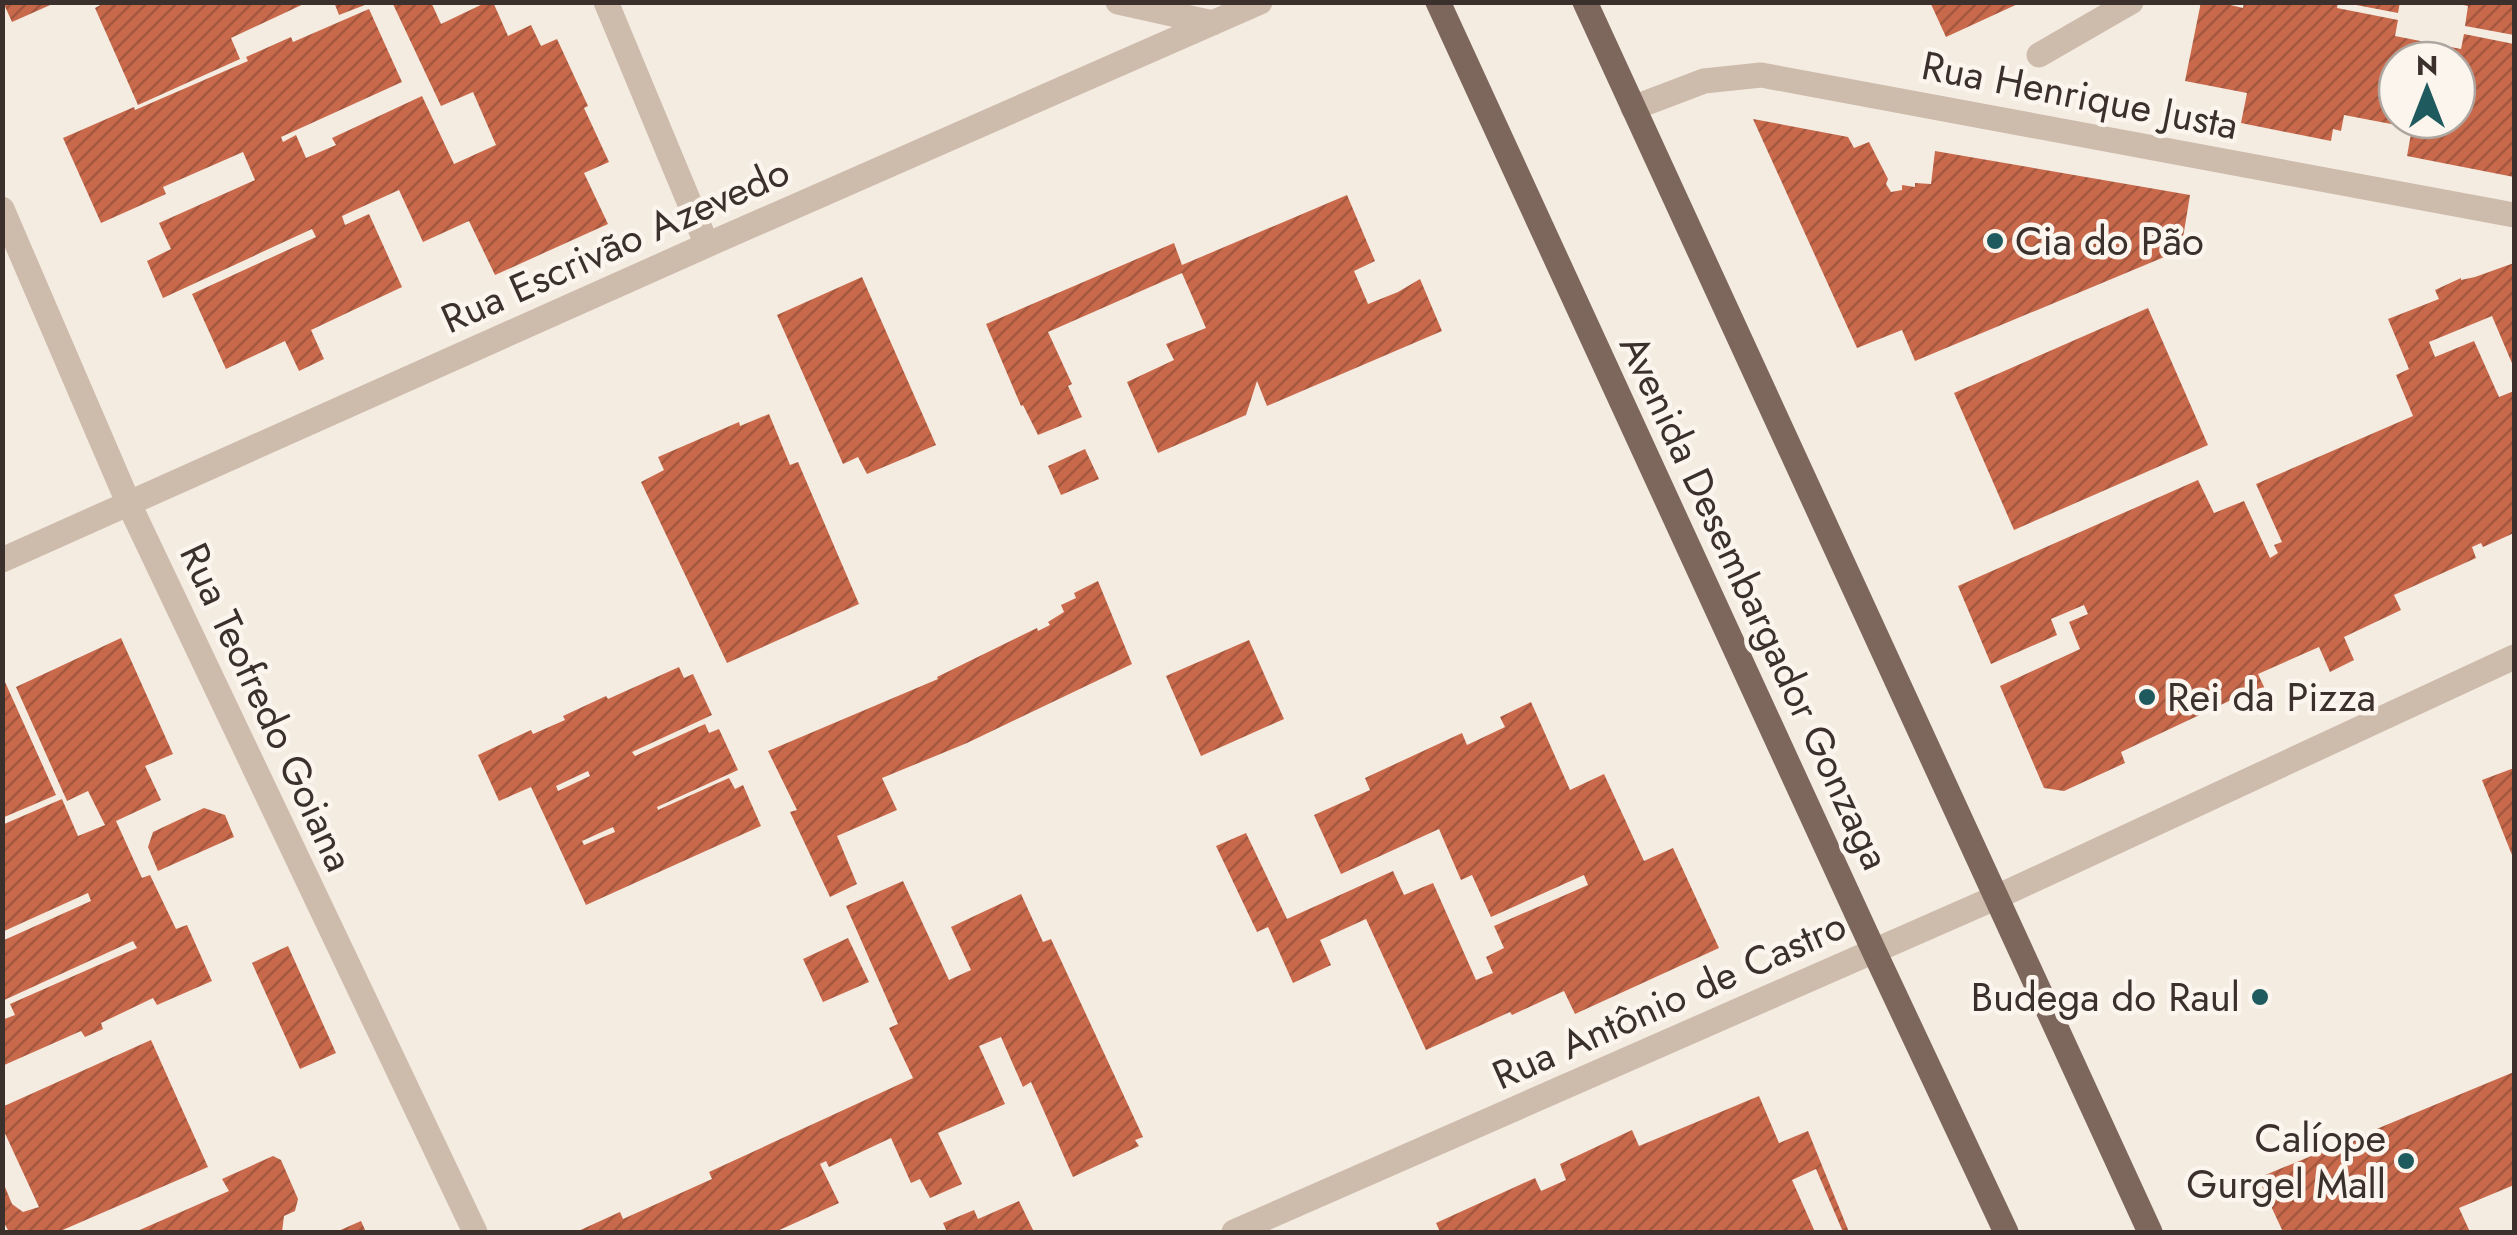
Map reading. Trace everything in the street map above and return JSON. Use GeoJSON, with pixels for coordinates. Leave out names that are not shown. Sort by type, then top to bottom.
{"type":"FeatureCollection","features":[{"type":"Feature","properties":{"kind":"main road","name":"Avenida Desembargador Gonzaga"},"geometry":{"type":"LineString","coordinates":[[1438,2],[2006,1232]]}},
{"type":"Feature","properties":{"kind":"main road"},"geometry":{"type":"LineString","coordinates":[[1585,2],[2150,1232]]}},
{"type":"Feature","properties":{"kind":"street"},"geometry":{"type":"LineString","coordinates":[[606,2],[707,245]]}},
{"type":"Feature","properties":{"kind":"street"},"geometry":{"type":"LineString","coordinates":[[1118,2],[1213,22]]}},
{"type":"Feature","properties":{"kind":"street","name":"Rua Escrivão Azevedo"},"geometry":{"type":"LineString","coordinates":[[2,560],[1260,2]]}},
{"type":"Feature","properties":{"kind":"street"},"geometry":{"type":"LineString","coordinates":[[2039,55],[2131,2]]}},
{"type":"Feature","properties":{"kind":"street","name":"Rua Henrique Justa"},"geometry":{"type":"LineString","coordinates":[[1633,108],[1704,81],[1761,75],[2514,215]]}},
{"type":"Feature","properties":{"kind":"street","name":"Rua Teofredo Goiana"},"geometry":{"type":"LineString","coordinates":[[2,209],[128,502],[475,1232]]}},
{"type":"Feature","properties":{"kind":"street","name":"Rua Antônio de Castro"},"geometry":{"type":"LineString","coordinates":[[1234,1232],[1997,896],[2514,657]]}},
{"type":"Feature","properties":{"kind":"building"},"geometry":{"type":"Polygon","coordinates":[[[3,2],[57,2],[12,22],[3,2]]]}},
{"type":"Feature","properties":{"kind":"building"},"geometry":{"type":"Polygon","coordinates":[[[106,2],[308,2],[231,38],[240,59],[138,105],[95,8],[106,2]]]}},
{"type":"Feature","properties":{"kind":"building"},"geometry":{"type":"Polygon","coordinates":[[[334,2],[370,2],[370,3],[339,15],[334,2]]]}},
{"type":"Feature","properties":{"kind":"building"},"geometry":{"type":"Polygon","coordinates":[[[392,2],[431,2],[441,24],[493,2],[508,36],[531,25],[541,46],[557,39],[609,162],[584,173],[608,224],[495,275],[469,221],[423,242],[399,190],[342,216],[345,225],[369,214],[402,287],[311,330],[324,359],[299,371],[285,341],[226,369],[192,294],[316,237],[312,229],[163,298],[147,261],[171,249],[159,223],[255,180],[243,152],[163,187],[166,194],[101,223],[63,138],[248,61],[246,57],[291,37],[293,42],[369,9],[402,82],[281,137],[283,142],[296,135],[306,158],[336,145],[332,138],[422,96],[454,164],[496,145],[473,92],[441,106],[392,2]]]}},
{"type":"Feature","properties":{"kind":"building"},"geometry":{"type":"Polygon","coordinates":[[[1930,2],[2022,2],[1946,37],[1930,2]]]}},
{"type":"Feature","properties":{"kind":"building"},"geometry":{"type":"Polygon","coordinates":[[[2201,2],[2243,8],[2244,2],[2338,2],[2337,8],[2398,20],[2395,36],[2415,40],[2377,40],[2377,121],[2344,115],[2341,131],[2333,129],[2331,141],[2241,123],[2247,93],[2185,81],[2201,2]]]}},
{"type":"Feature","properties":{"kind":"building"},"geometry":{"type":"Polygon","coordinates":[[[2351,2],[2400,2],[2398,13],[2351,2]]]}},
{"type":"Feature","properties":{"kind":"building"},"geometry":{"type":"Polygon","coordinates":[[[2459,2],[2514,2],[2514,35],[2465,26],[2468,6],[2459,2]]]}},
{"type":"Feature","properties":{"kind":"building"},"geometry":{"type":"Polygon","coordinates":[[[2464,34],[2514,44],[2514,177],[2407,156],[2410,140],[2477,140],[2477,40],[2463,40],[2464,34]]]}},
{"type":"Feature","properties":{"kind":"building","name":"Cia do Pão"},"geometry":{"type":"Polygon","coordinates":[[[1753,119],[1848,137],[1854,148],[1869,142],[1891,192],[1902,190],[1902,185],[1931,184],[1935,151],[2190,195],[2181,250],[1915,361],[1902,330],[1857,348],[1753,119]]]}},
{"type":"Feature","properties":{"kind":"building"},"geometry":{"type":"Polygon","coordinates":[[[1347,195],[1375,261],[1354,271],[1368,304],[1420,279],[1442,331],[1267,406],[1257,381],[1246,415],[1158,453],[1127,382],[1174,360],[1166,344],[1206,328],[1182,273],[1048,332],[1082,417],[1038,435],[1021,406],[986,324],[1174,243],[1182,265],[1347,195]]]}},
{"type":"Feature","properties":{"kind":"building"},"geometry":{"type":"Polygon","coordinates":[[[2514,263],[2514,368],[2492,316],[2429,342],[2435,357],[2474,341],[2499,397],[2514,391],[2514,533],[2483,547],[2481,543],[2472,547],[2476,558],[2394,595],[2401,610],[2344,637],[2354,660],[2330,672],[2319,647],[2258,674],[2265,689],[2246,697],[2244,694],[2121,752],[2125,763],[2064,791],[2044,788],[2000,686],[2080,649],[2069,622],[2088,614],[2084,605],[2051,619],[2057,635],[1991,664],[1958,586],[2198,480],[2214,513],[2244,501],[2270,558],[2278,553],[2274,545],[2282,542],[2256,484],[2413,416],[2396,375],[2409,369],[2388,319],[2439,299],[2435,290],[2461,278],[2514,263]]]}},
{"type":"Feature","properties":{"kind":"building"},"geometry":{"type":"Polygon","coordinates":[[[862,277],[936,445],[867,474],[858,457],[843,464],[777,315],[862,277]]]}},
{"type":"Feature","properties":{"kind":"building"},"geometry":{"type":"Polygon","coordinates":[[[2148,308],[2208,445],[2014,530],[1954,393],[2148,308]]]}},
{"type":"Feature","properties":{"kind":"building"},"geometry":{"type":"Polygon","coordinates":[[[769,414],[790,465],[798,462],[859,604],[727,663],[641,482],[664,470],[658,457],[739,422],[740,426],[769,414]]]}},
{"type":"Feature","properties":{"kind":"building"},"geometry":{"type":"Polygon","coordinates":[[[1085,449],[1099,479],[1061,495],[1048,466],[1085,449]]]}},
{"type":"Feature","properties":{"kind":"building"},"geometry":{"type":"Polygon","coordinates":[[[1098,581],[1132,664],[967,743],[882,778],[897,810],[837,836],[857,884],[830,897],[790,812],[797,810],[768,751],[938,679],[1050,625],[1048,622],[1064,612],[1061,605],[1076,598],[1074,593],[1098,581]]]}},
{"type":"Feature","properties":{"kind":"building"},"geometry":{"type":"Polygon","coordinates":[[[121,638],[173,754],[145,766],[161,800],[116,821],[142,878],[150,875],[176,929],[187,925],[212,981],[157,1005],[153,998],[101,1023],[103,1029],[85,1037],[81,1031],[2,1066],[2,1020],[15,1015],[10,1004],[137,948],[133,941],[2,1001],[2,941],[91,901],[88,893],[2,932],[2,825],[62,799],[78,836],[105,825],[88,791],[67,801],[16,687],[121,638]]]}},
{"type":"Feature","properties":{"kind":"building"},"geometry":{"type":"Polygon","coordinates":[[[1249,640],[1284,719],[1201,756],[1166,676],[1249,640]]]}},
{"type":"Feature","properties":{"kind":"building"},"geometry":{"type":"Polygon","coordinates":[[[679,667],[684,678],[693,674],[712,715],[632,752],[635,756],[705,724],[709,733],[719,729],[738,770],[657,807],[658,810],[729,778],[735,789],[743,785],[761,826],[586,905],[531,787],[499,801],[478,755],[531,730],[533,734],[565,720],[563,716],[606,696],[608,699],[679,667]],[[588,771],[556,786],[558,791],[590,776],[588,771]],[[613,827],[582,841],[584,845],[615,832],[613,827]]]}},
{"type":"Feature","properties":{"kind":"building"},"geometry":{"type":"Polygon","coordinates":[[[5,682],[56,795],[2,818],[2,683],[5,682]]]}},
{"type":"Feature","properties":{"kind":"building"},"geometry":{"type":"Polygon","coordinates":[[[1531,702],[1570,790],[1604,774],[1644,861],[1673,848],[1719,948],[1575,1014],[1564,991],[1426,1050],[1366,919],[1320,940],[1331,965],[1293,983],[1268,927],[1257,932],[1216,846],[1246,833],[1287,919],[1393,871],[1404,895],[1433,883],[1476,980],[1493,973],[1486,957],[1504,948],[1494,926],[1588,885],[1584,875],[1491,917],[1472,875],[1461,880],[1439,829],[1341,874],[1314,815],[1370,790],[1365,778],[1462,733],[1467,745],[1505,727],[1500,717],[1531,702]]]}},
{"type":"Feature","properties":{"kind":"building"},"geometry":{"type":"Polygon","coordinates":[[[2514,768],[2514,860],[2482,780],[2514,768]]]}},
{"type":"Feature","properties":{"kind":"building"},"geometry":{"type":"Polygon","coordinates":[[[204,808],[225,815],[234,837],[158,871],[148,847],[153,832],[204,808]]]}},
{"type":"Feature","properties":{"kind":"building"},"geometry":{"type":"Polygon","coordinates":[[[903,881],[949,980],[971,970],[951,927],[1021,894],[1043,942],[1051,939],[1143,1137],[1135,1140],[1139,1146],[1073,1177],[1031,1082],[1023,1087],[1001,1037],[979,1046],[1005,1104],[938,1133],[962,1184],[930,1198],[920,1179],[911,1183],[891,1138],[829,1167],[826,1161],[820,1164],[839,1203],[775,1232],[576,1232],[620,1212],[623,1219],[712,1179],[709,1172],[913,1078],[889,1028],[898,1024],[846,906],[903,881]]]}},
{"type":"Feature","properties":{"kind":"building"},"geometry":{"type":"Polygon","coordinates":[[[848,938],[869,982],[823,1002],[803,959],[848,938]]]}},
{"type":"Feature","properties":{"kind":"building"},"geometry":{"type":"Polygon","coordinates":[[[288,946],[336,1053],[300,1069],[252,963],[288,946]]]}},
{"type":"Feature","properties":{"kind":"building"},"geometry":{"type":"Polygon","coordinates":[[[151,1040],[208,1167],[58,1232],[9,1232],[2,1219],[2,1188],[5,1187],[12,1204],[23,1212],[39,1207],[2,1127],[2,1107],[151,1040]]]}},
{"type":"Feature","properties":{"kind":"building","name":"Calíope Gurgel Mall"},"geometry":{"type":"Polygon","coordinates":[[[2514,1072],[2514,1185],[2459,1208],[2470,1232],[2283,1232],[2258,1178],[2514,1072]]]}},
{"type":"Feature","properties":{"kind":"building"},"geometry":{"type":"Polygon","coordinates":[[[1759,1096],[1779,1143],[1808,1131],[1849,1232],[1843,1232],[1816,1169],[1792,1180],[1815,1232],[1440,1232],[1436,1223],[1535,1178],[1541,1191],[1566,1180],[1560,1164],[1632,1130],[1639,1146],[1759,1096]]]}},
{"type":"Feature","properties":{"kind":"building"},"geometry":{"type":"Polygon","coordinates":[[[273,1156],[281,1160],[298,1199],[295,1211],[284,1216],[282,1232],[135,1232],[229,1191],[222,1179],[273,1156]]]}},
{"type":"Feature","properties":{"kind":"building"},"geometry":{"type":"Polygon","coordinates":[[[1019,1201],[1034,1232],[947,1232],[943,1223],[974,1210],[978,1219],[1019,1201]]]}},
{"type":"Feature","properties":{"kind":"building"},"geometry":{"type":"Polygon","coordinates":[[[361,1221],[366,1232],[336,1232],[361,1221]]]}},
{"type":"Feature","properties":{"kind":"place","name":"Cia do Pão"},"geometry":{"type":"Point","coordinates":[1995,241]}},
{"type":"Feature","properties":{"kind":"place","name":"Rei da Pizza"},"geometry":{"type":"Point","coordinates":[2147,697]}},
{"type":"Feature","properties":{"kind":"place","name":"Budega do Raul"},"geometry":{"type":"Point","coordinates":[2260,997]}},
{"type":"Feature","properties":{"kind":"place","name":"Calíope Gurgel Mall"},"geometry":{"type":"Point","coordinates":[2406,1161]}}]}
